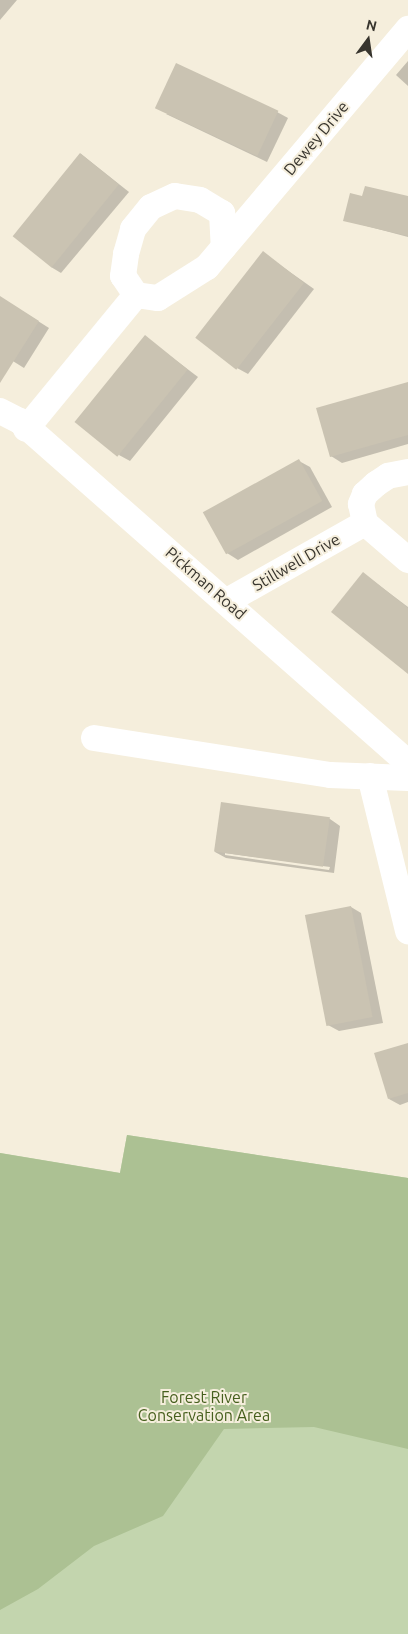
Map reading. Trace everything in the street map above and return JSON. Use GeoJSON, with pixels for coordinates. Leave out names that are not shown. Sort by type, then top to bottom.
{"type":"FeatureCollection","features":[{"type":"Feature","properties":{"kind":"street","name":"Dewey Drive"},"geometry":{"type":"LineString","coordinates":[[136,295],[158,298],[180,286],[207,267],[408,29]]}},
{"type":"Feature","properties":{"kind":"street"},"geometry":{"type":"LineString","coordinates":[[26,429],[136,295],[123,276],[126,254],[133,228],[151,207],[175,196],[200,200],[222,213],[224,246]]}},
{"type":"Feature","properties":{"kind":"street","name":"Pickman Road"},"geometry":{"type":"LineString","coordinates":[[0,411],[20,421],[26,429],[228,602],[408,763]]}},
{"type":"Feature","properties":{"kind":"street"},"geometry":{"type":"LineString","coordinates":[[408,472],[388,476],[365,494],[361,504],[365,523],[408,560]]}},
{"type":"Feature","properties":{"kind":"street","name":"Stillwell Drive"},"geometry":{"type":"LineString","coordinates":[[228,602],[365,523]]}},
{"type":"Feature","properties":{"kind":"street"},"geometry":{"type":"LineString","coordinates":[[94,738],[330,775],[408,778]]}},
{"type":"Feature","properties":{"kind":"street"},"geometry":{"type":"LineString","coordinates":[[370,776],[408,922]]}},
{"type":"Feature","properties":{"kind":"green space","name":"Forest River Conservation Area"},"geometry":{"type":"Polygon","coordinates":[[[127,1135],[408,1178],[408,1634],[0,1634],[0,1153],[120,1173],[127,1135]]]}},
{"type":"Feature","properties":{"kind":"green space","name":"Forest River Conservation Area"},"geometry":{"type":"Polygon","coordinates":[[[127,1135],[408,1178],[408,1449],[314,1427],[224,1429],[163,1516],[94,1546],[38,1589],[0,1610],[0,1153],[120,1173],[127,1135]]]}},
{"type":"Feature","properties":{"kind":"building"},"geometry":{"type":"Polygon","coordinates":[[[176,63],[278,111],[257,156],[155,108],[176,63]]]}},
{"type":"Feature","properties":{"kind":"building"},"geometry":{"type":"Polygon","coordinates":[[[80,153],[119,184],[52,268],[13,236],[80,153]]]}},
{"type":"Feature","properties":{"kind":"building"},"geometry":{"type":"Polygon","coordinates":[[[365,186],[408,196],[408,236],[343,221],[350,193],[362,196],[365,186]]]}},
{"type":"Feature","properties":{"kind":"building"},"geometry":{"type":"Polygon","coordinates":[[[263,251],[304,283],[236,370],[195,338],[263,251]]]}},
{"type":"Feature","properties":{"kind":"building"},"geometry":{"type":"Polygon","coordinates":[[[0,296],[39,321],[0,383],[0,296]]]}},
{"type":"Feature","properties":{"kind":"building"},"geometry":{"type":"Polygon","coordinates":[[[145,335],[188,370],[117,457],[75,422],[145,335]]]}},
{"type":"Feature","properties":{"kind":"building"},"geometry":{"type":"Polygon","coordinates":[[[408,382],[408,435],[330,457],[316,408],[408,382]]]}},
{"type":"Feature","properties":{"kind":"building"},"geometry":{"type":"Polygon","coordinates":[[[299,459],[322,501],[226,554],[203,512],[299,459]]]}},
{"type":"Feature","properties":{"kind":"building"},"geometry":{"type":"Polygon","coordinates":[[[363,572],[408,608],[408,674],[331,612],[363,572]]]}},
{"type":"Feature","properties":{"kind":"building"},"geometry":{"type":"Polygon","coordinates":[[[221,802],[330,817],[323,867],[214,852],[221,802]]]}},
{"type":"Feature","properties":{"kind":"building"},"geometry":{"type":"Polygon","coordinates":[[[351,906],[373,1017],[326,1026],[305,915],[351,906]]]}},
{"type":"Feature","properties":{"kind":"building"},"geometry":{"type":"Polygon","coordinates":[[[408,1043],[408,1093],[388,1099],[374,1053],[408,1043]]]}}]}
